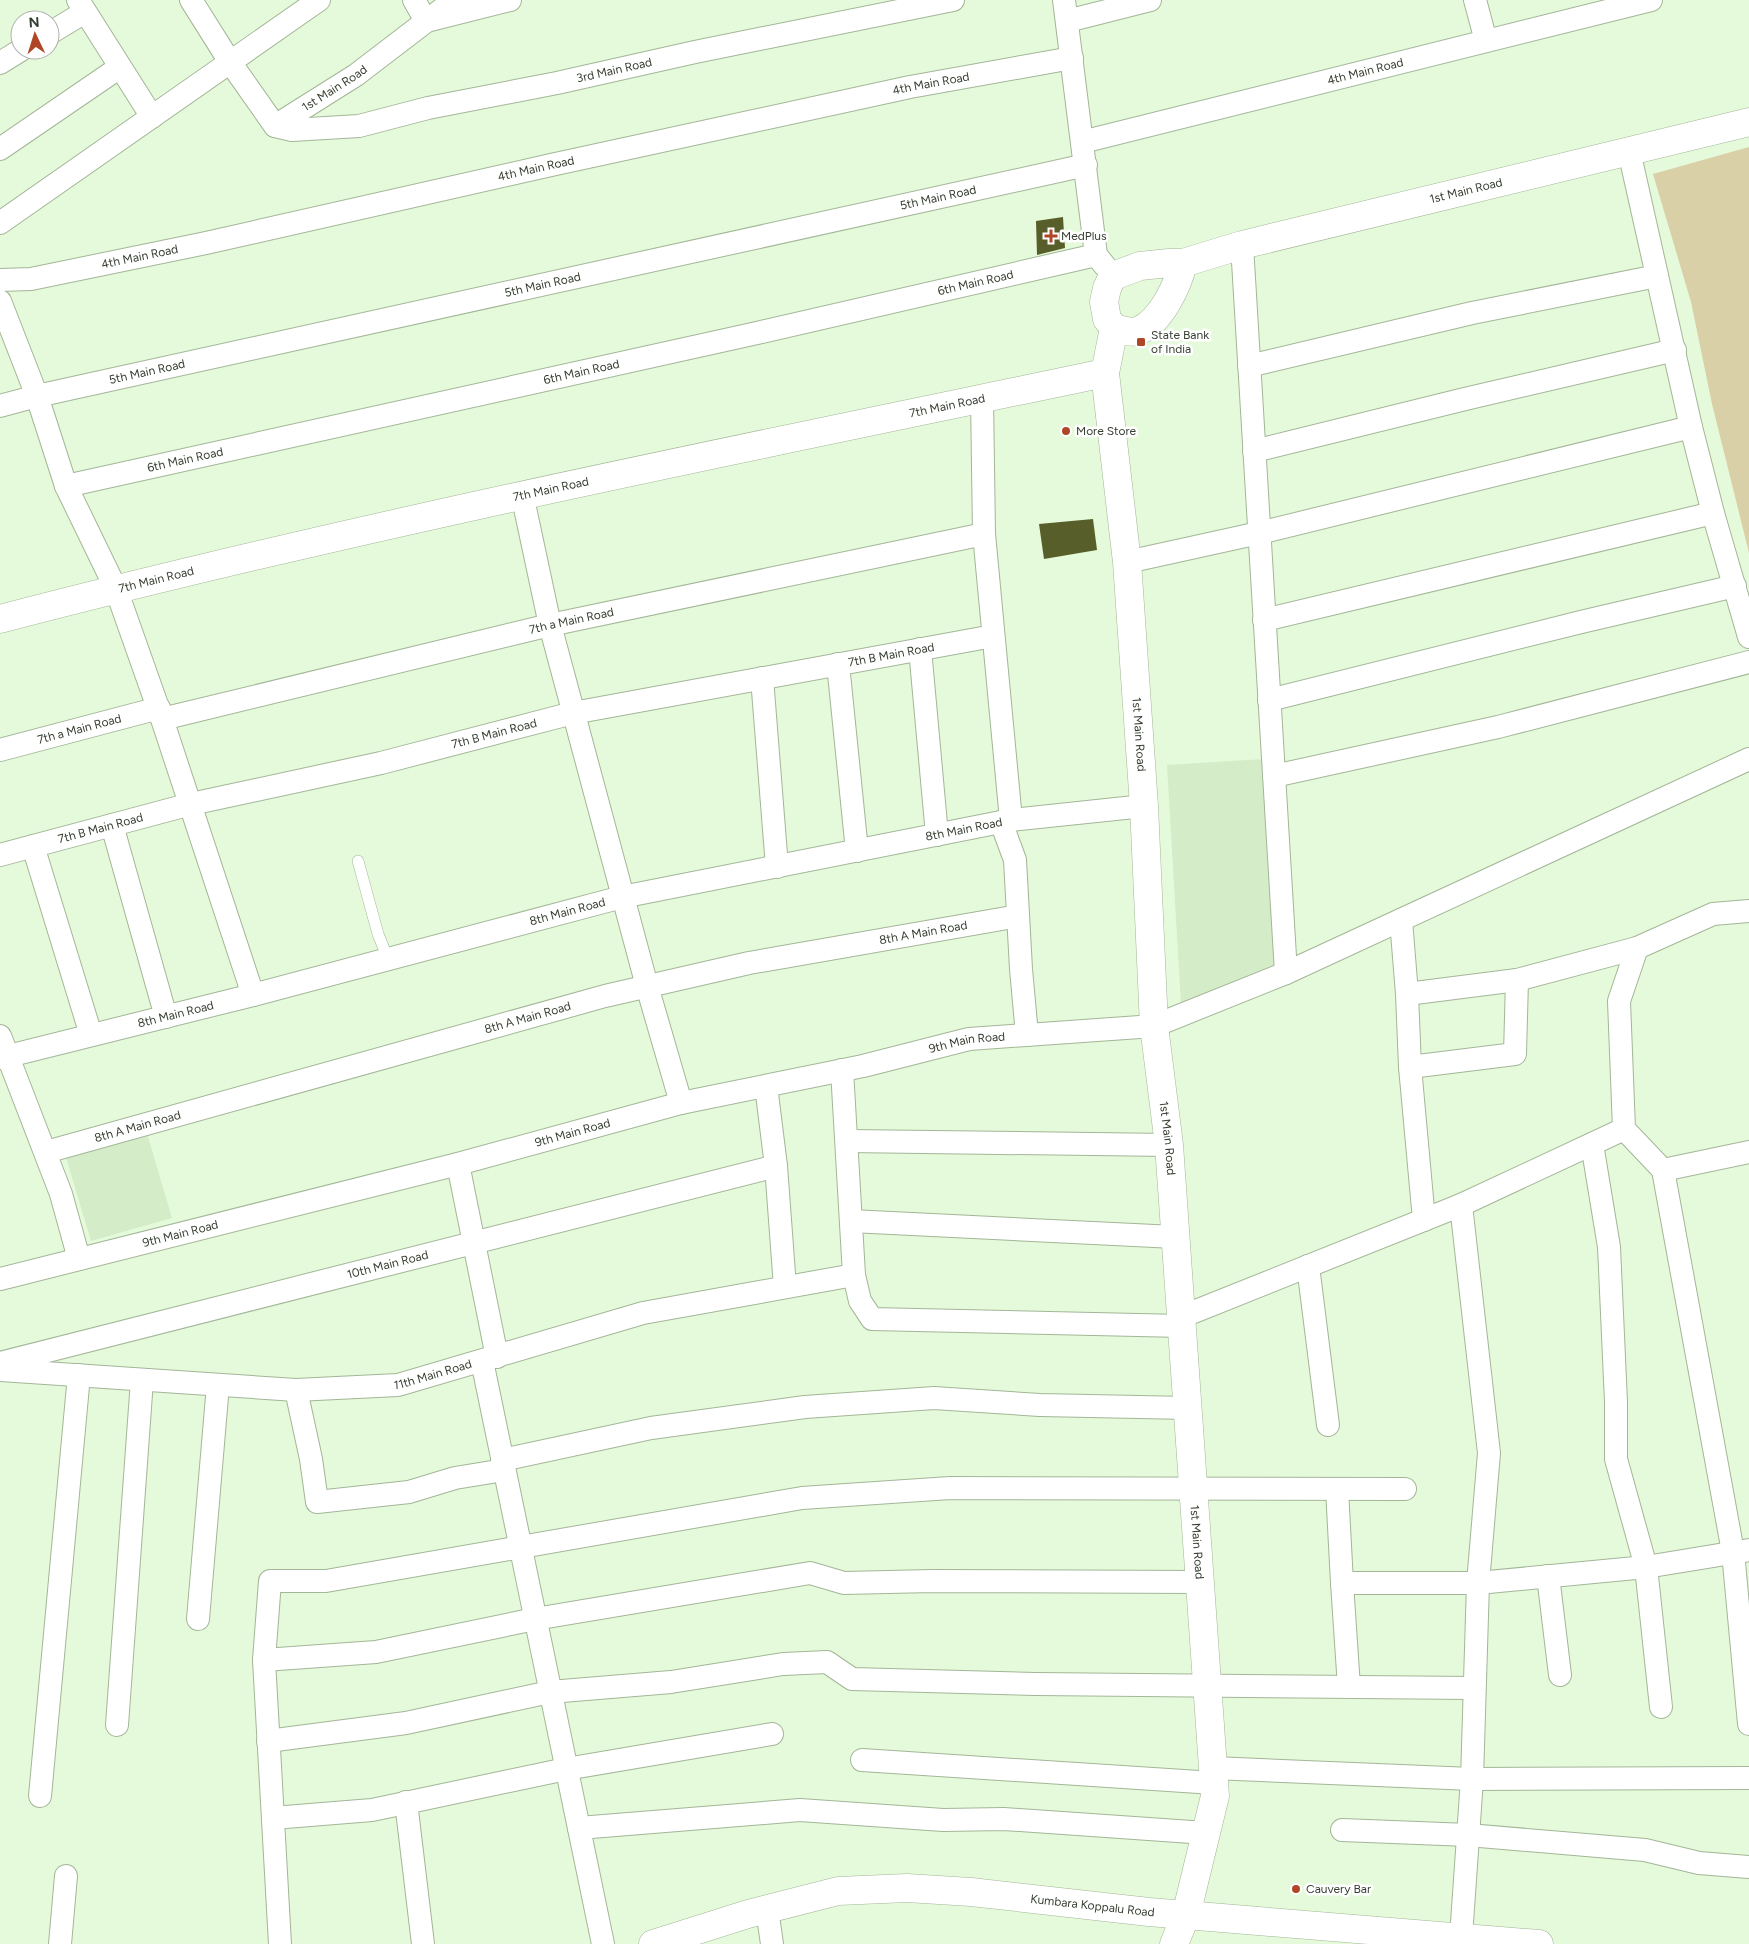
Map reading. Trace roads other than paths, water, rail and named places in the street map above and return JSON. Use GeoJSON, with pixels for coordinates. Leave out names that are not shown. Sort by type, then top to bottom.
{"type":"FeatureCollection","features":[{"type":"Feature","properties":{"kind":"street"},"geometry":{"type":"LineString","coordinates":[[191,0],[230,62],[275,126]]}},
{"type":"Feature","properties":{"kind":"street"},"geometry":{"type":"LineString","coordinates":[[414,0],[426,21],[510,0]]}},
{"type":"Feature","properties":{"kind":"street","name":"1st Main Road"},"geometry":{"type":"LineString","coordinates":[[275,126],[356,75],[454,0]]}},
{"type":"Feature","properties":{"kind":"street","name":"3rd Main Road"},"geometry":{"type":"LineString","coordinates":[[275,126],[292,130],[359,126],[428,108],[953,0]]}},
{"type":"Feature","properties":{"kind":"street"},"geometry":{"type":"LineString","coordinates":[[1150,0],[1065,11],[1096,255],[1114,276],[1107,288],[1104,302],[1107,319],[1114,328],[1130,332],[1138,331],[1154,320],[1175,290],[1183,263]]}},
{"type":"Feature","properties":{"kind":"street"},"geometry":{"type":"LineString","coordinates":[[1475,0],[1486,41]]}},
{"type":"Feature","properties":{"kind":"street","name":"4th Main Road"},"geometry":{"type":"LineString","coordinates":[[1082,142],[1651,0]]}},
{"type":"Feature","properties":{"kind":"street"},"geometry":{"type":"LineString","coordinates":[[0,223],[230,62],[312,2]]}},
{"type":"Feature","properties":{"kind":"street"},"geometry":{"type":"LineString","coordinates":[[60,25],[82,6],[152,117]]}},
{"type":"Feature","properties":{"kind":"street","name":"4th Main Road"},"geometry":{"type":"LineString","coordinates":[[0,280],[31,279],[206,243],[541,167],[900,90],[1072,58]]}},
{"type":"Feature","properties":{"kind":"street"},"geometry":{"type":"LineString","coordinates":[[3,140],[120,67]]}},
{"type":"Feature","properties":{"kind":"street","name":"1st Main Road"},"geometry":{"type":"LineString","coordinates":[[1114,276],[1140,266],[1168,262],[1183,263],[1242,245],[1749,122]]}},
{"type":"Feature","properties":{"kind":"street"},"geometry":{"type":"LineString","coordinates":[[1630,151],[1691,426],[1713,513],[1749,637]]}},
{"type":"Feature","properties":{"kind":"street","name":"5th Main Road"},"geometry":{"type":"LineString","coordinates":[[0,406],[37,396],[1086,165]]}},
{"type":"Feature","properties":{"kind":"street"},"geometry":{"type":"LineString","coordinates":[[1242,245],[1286,973]]}},
{"type":"Feature","properties":{"kind":"street","name":"6th Main Road"},"geometry":{"type":"LineString","coordinates":[[66,486],[748,335],[1096,255]]}},
{"type":"Feature","properties":{"kind":"street"},"geometry":{"type":"LineString","coordinates":[[1249,366],[1472,313],[1658,276]]}},
{"type":"Feature","properties":{"kind":"street"},"geometry":{"type":"LineString","coordinates":[[0,301],[37,396],[66,486],[116,589],[161,713],[253,995]]}},
{"type":"Feature","properties":{"kind":"street","name":"1st Main Road"},"geometry":{"type":"LineString","coordinates":[[1114,328],[1105,372],[1127,562],[1144,806],[1154,1026],[1168,1145],[1215,1796],[1186,1915],[1174,1944]]}},
{"type":"Feature","properties":{"kind":"street"},"geometry":{"type":"LineString","coordinates":[[1254,451],[1675,350]]}},
{"type":"Feature","properties":{"kind":"street","name":"7th Main Road"},"geometry":{"type":"LineString","coordinates":[[0,619],[116,589],[522,494],[1105,372]]}},
{"type":"Feature","properties":{"kind":"street"},"geometry":{"type":"LineString","coordinates":[[982,398],[984,534],[1006,821],[1015,860],[1027,1035]]}},
{"type":"Feature","properties":{"kind":"street"},"geometry":{"type":"LineString","coordinates":[[1127,562],[1259,533],[1691,426]]}},
{"type":"Feature","properties":{"kind":"street"},"geometry":{"type":"LineString","coordinates":[[522,494],[550,625],[622,897],[681,1103]]}},
{"type":"Feature","properties":{"kind":"street"},"geometry":{"type":"LineString","coordinates":[[1264,620],[1713,513]]}},
{"type":"Feature","properties":{"kind":"street","name":"7th a Main Road"},"geometry":{"type":"LineString","coordinates":[[0,750],[550,625],[984,534]]}},
{"type":"Feature","properties":{"kind":"street"},"geometry":{"type":"LineString","coordinates":[[1269,700],[1581,622],[1735,586]]}},
{"type":"Feature","properties":{"kind":"street","name":"7th B Main Road"},"geometry":{"type":"LineString","coordinates":[[0,855],[190,804],[381,763],[573,713],[993,636]]}},
{"type":"Feature","properties":{"kind":"street"},"geometry":{"type":"LineString","coordinates":[[920,649],[937,835]]}},
{"type":"Feature","properties":{"kind":"street"},"geometry":{"type":"LineString","coordinates":[[1274,776],[1498,727],[1749,662]]}},
{"type":"Feature","properties":{"kind":"street"},"geometry":{"type":"LineString","coordinates":[[838,664],[857,851]]}},
{"type":"Feature","properties":{"kind":"street"},"geometry":{"type":"LineString","coordinates":[[762,678],[777,867]]}},
{"type":"Feature","properties":{"kind":"street","name":"9th Main Road"},"geometry":{"type":"LineString","coordinates":[[0,1279],[458,1164],[681,1103],[842,1070],[969,1039],[1154,1026],[1286,973],[1749,759]]}},
{"type":"Feature","properties":{"kind":"street","name":"8th Main Road"},"geometry":{"type":"LineString","coordinates":[[3,1050],[91,1035],[166,1017],[622,897],[1006,821],[1144,806]]}},
{"type":"Feature","properties":{"kind":"street"},"geometry":{"type":"LineString","coordinates":[[112,825],[166,1017]]}},
{"type":"Feature","properties":{"kind":"street"},"geometry":{"type":"LineString","coordinates":[[33,846],[91,1035]]}},
{"type":"Feature","properties":{"kind":"street"},"geometry":{"type":"LineString","coordinates":[[1407,994],[1516,980],[1637,948],[1713,914],[1749,911]]}},
{"type":"Feature","properties":{"kind":"street","name":"8th A Main Road"},"geometry":{"type":"LineString","coordinates":[[46,1152],[605,996],[748,963],[1018,916]]}},
{"type":"Feature","properties":{"kind":"street"},"geometry":{"type":"LineString","coordinates":[[1401,920],[1410,1068],[1424,1220]]}},
{"type":"Feature","properties":{"kind":"street"},"geometry":{"type":"LineString","coordinates":[[1637,948],[1619,1001],[1624,1129],[1663,1170],[1741,1551],[1749,1724]]}},
{"type":"Feature","properties":{"kind":"street"},"geometry":{"type":"LineString","coordinates":[[1410,1068],[1515,1054],[1516,980]]}},
{"type":"Feature","properties":{"kind":"street"},"geometry":{"type":"LineString","coordinates":[[3,1050],[46,1152],[61,1194],[79,1259]]}},
{"type":"Feature","properties":{"kind":"street"},"geometry":{"type":"LineString","coordinates":[[842,1070],[854,1275],[860,1301],[872,1319],[1181,1322],[1308,1266],[1461,1205],[1624,1129]]}},
{"type":"Feature","properties":{"kind":"street"},"geometry":{"type":"LineString","coordinates":[[766,1086],[776,1166],[785,1287]]}},
{"type":"Feature","properties":{"kind":"street"},"geometry":{"type":"LineString","coordinates":[[847,1141],[1168,1145]]}},
{"type":"Feature","properties":{"kind":"street"},"geometry":{"type":"LineString","coordinates":[[1592,1144],[1609,1247],[1616,1402],[1616,1459],[1646,1567],[1661,1707]]}},
{"type":"Feature","properties":{"kind":"street"},"geometry":{"type":"LineString","coordinates":[[1663,1170],[1749,1152]]}},
{"type":"Feature","properties":{"kind":"street"},"geometry":{"type":"LineString","coordinates":[[458,1164],[474,1241],[503,1465],[603,1944]]}},
{"type":"Feature","properties":{"kind":"street","name":"10th Main Road"},"geometry":{"type":"LineString","coordinates":[[0,1362],[776,1166]]}},
{"type":"Feature","properties":{"kind":"street"},"geometry":{"type":"LineString","coordinates":[[1461,1205],[1489,1453],[1478,1583],[1472,1779],[1461,1937]]}},
{"type":"Feature","properties":{"kind":"street"},"geometry":{"type":"LineString","coordinates":[[851,1221],[1175,1237]]}},
{"type":"Feature","properties":{"kind":"street"},"geometry":{"type":"LineString","coordinates":[[1308,1266],[1328,1425]]}},
{"type":"Feature","properties":{"kind":"street","name":"11th Main Road"},"geometry":{"type":"LineString","coordinates":[[0,1370],[296,1390],[398,1385],[643,1313],[854,1275]]}},
{"type":"Feature","properties":{"kind":"street"},"geometry":{"type":"LineString","coordinates":[[40,1796],[79,1375]]}},
{"type":"Feature","properties":{"kind":"street"},"geometry":{"type":"LineString","coordinates":[[117,1725],[142,1380]]}},
{"type":"Feature","properties":{"kind":"street"},"geometry":{"type":"LineString","coordinates":[[198,1619],[218,1385]]}},
{"type":"Feature","properties":{"kind":"street"},"geometry":{"type":"LineString","coordinates":[[296,1390],[311,1459],[317,1502],[409,1492],[503,1465],[651,1428],[825,1406],[934,1398],[1040,1405],[1188,1408]]}},
{"type":"Feature","properties":{"kind":"street"},"geometry":{"type":"LineString","coordinates":[[280,1944],[264,1660],[270,1581],[326,1581],[802,1498],[950,1488],[1405,1489]]}},
{"type":"Feature","properties":{"kind":"street"},"geometry":{"type":"LineString","coordinates":[[1337,1489],[1349,1687]]}},
{"type":"Feature","properties":{"kind":"street"},"geometry":{"type":"LineString","coordinates":[[1342,1583],[1478,1583],[1646,1567],[1741,1551]]}},
{"type":"Feature","properties":{"kind":"street"},"geometry":{"type":"LineString","coordinates":[[264,1660],[376,1652],[535,1618],[810,1573],[844,1583],[971,1580],[1200,1582]]}},
{"type":"Feature","properties":{"kind":"street"},"geometry":{"type":"LineString","coordinates":[[1548,1576],[1560,1675]]}},
{"type":"Feature","properties":{"kind":"street"},"geometry":{"type":"LineString","coordinates":[[268,1740],[406,1722],[550,1692],[671,1682],[783,1664],[828,1662],[852,1679],[1035,1684],[1474,1688]]}},
{"type":"Feature","properties":{"kind":"street"},"geometry":{"type":"LineString","coordinates":[[273,1818],[372,1810],[566,1769],[772,1734]]}},
{"type":"Feature","properties":{"kind":"street"},"geometry":{"type":"LineString","coordinates":[[862,1760],[1214,1776],[1472,1779],[1749,1778]]}},
{"type":"Feature","properties":{"kind":"street"},"geometry":{"type":"LineString","coordinates":[[406,1802],[423,1944]]}},
{"type":"Feature","properties":{"kind":"street"},"geometry":{"type":"LineString","coordinates":[[579,1828],[800,1810],[943,1820],[1004,1819],[1206,1833]]}},
{"type":"Feature","properties":{"kind":"street"},"geometry":{"type":"LineString","coordinates":[[1342,1830],[1468,1835],[1645,1850],[1700,1863],[1749,1867]]}},
{"type":"Feature","properties":{"kind":"street"},"geometry":{"type":"LineString","coordinates":[[60,1944],[66,1876]]}},
{"type":"Feature","properties":{"kind":"street","name":"Kumbara Koppalu Road"},"geometry":{"type":"LineString","coordinates":[[653,1944],[838,1891],[906,1888],[971,1892],[1186,1915],[1539,1944]]}},
{"type":"Feature","properties":{"kind":"street"},"geometry":{"type":"LineString","coordinates":[[767,1910],[772,1944]]}},
{"type":"Feature","properties":{"kind":"lane"},"geometry":{"type":"LineString","coordinates":[[358,861],[378,934],[388,959]]}},
{"type":"Feature","properties":{"kind":"place","name":"MedPlus"},"geometry":{"type":"Point","coordinates":[1051,236]}},
{"type":"Feature","properties":{"kind":"place","name":"State Bank of India"},"geometry":{"type":"Point","coordinates":[1141,342]}},
{"type":"Feature","properties":{"kind":"place","name":"More Store"},"geometry":{"type":"Point","coordinates":[1066,431]}},
{"type":"Feature","properties":{"kind":"place","name":"Cauvery Bar"},"geometry":{"type":"Point","coordinates":[1296,1889]}}]}
